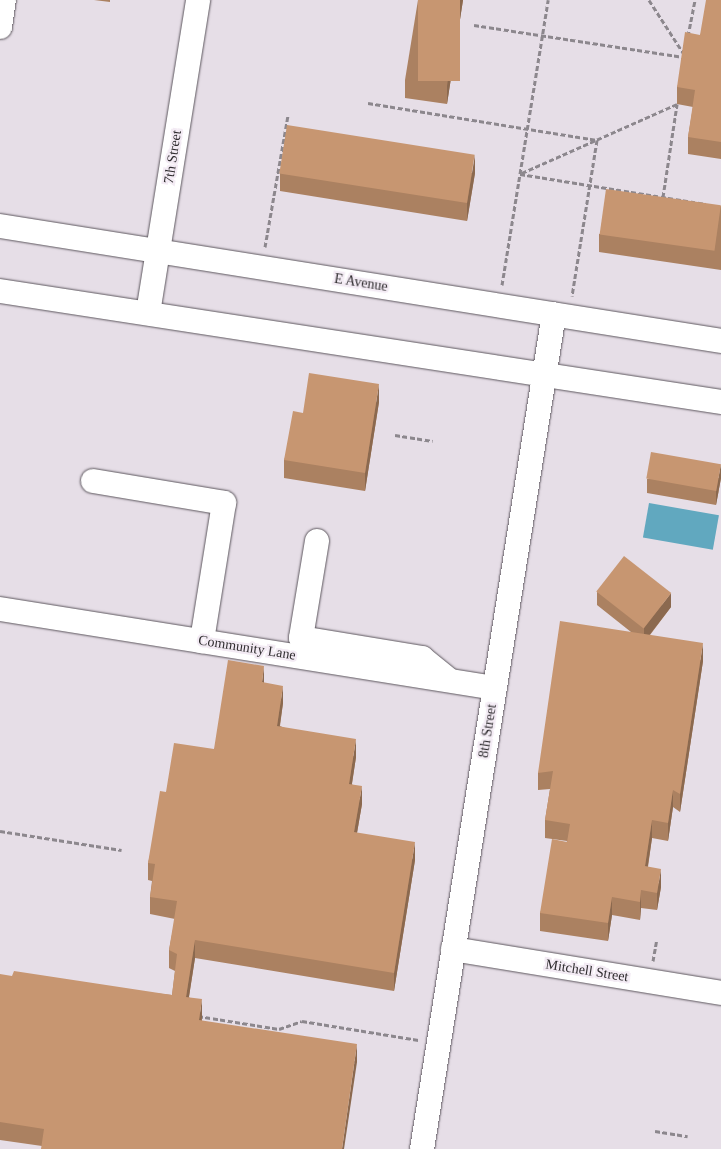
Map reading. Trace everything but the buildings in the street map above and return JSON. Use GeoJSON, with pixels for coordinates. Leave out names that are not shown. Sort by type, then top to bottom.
{"type":"FeatureCollection","features":[{"type":"Feature","properties":{"kind":"lane"},"geometry":{"type":"LineString","coordinates":[[0,27],[4,0]]}},
{"type":"Feature","properties":{"kind":"lane","name":"7th Street"},"geometry":{"type":"LineString","coordinates":[[148,313],[198,0]]}},
{"type":"Feature","properties":{"kind":"lane","name":"E Avenue"},"geometry":{"type":"LineString","coordinates":[[0,226],[721,341]]}},
{"type":"Feature","properties":{"kind":"lane"},"geometry":{"type":"LineString","coordinates":[[0,290],[721,402]]}},
{"type":"Feature","properties":{"kind":"lane","name":"8th Street"},"geometry":{"type":"LineString","coordinates":[[422,1149],[544,374],[561,315]]}},
{"type":"Feature","properties":{"kind":"lane"},"geometry":{"type":"LineString","coordinates":[[93,480],[224,502],[202,641]]}},
{"type":"Feature","properties":{"kind":"lane"},"geometry":{"type":"LineString","coordinates":[[300,647],[317,541]]}},
{"type":"Feature","properties":{"kind":"lane","name":"Community Lane"},"geometry":{"type":"LineString","coordinates":[[0,609],[202,641],[300,647],[449,680],[495,688]]}},
{"type":"Feature","properties":{"kind":"lane","name":"Mitchell Street"},"geometry":{"type":"LineString","coordinates":[[453,949],[721,990]]}},
{"type":"Feature","properties":{"kind":"path"},"geometry":{"type":"LineString","coordinates":[[499,305],[548,0]]}},
{"type":"Feature","properties":{"kind":"path"},"geometry":{"type":"LineString","coordinates":[[649,0],[686,57]]}},
{"type":"Feature","properties":{"kind":"path"},"geometry":{"type":"LineString","coordinates":[[687,42],[695,0]]}},
{"type":"Feature","properties":{"kind":"path"},"geometry":{"type":"LineString","coordinates":[[474,25],[686,57]]}},
{"type":"Feature","properties":{"kind":"path"},"geometry":{"type":"LineString","coordinates":[[684,67],[686,50]]}},
{"type":"Feature","properties":{"kind":"path"},"geometry":{"type":"LineString","coordinates":[[663,197],[679,95]]}},
{"type":"Feature","properties":{"kind":"path"},"geometry":{"type":"LineString","coordinates":[[368,103],[597,140]]}},
{"type":"Feature","properties":{"kind":"path"},"geometry":{"type":"LineString","coordinates":[[520,174],[677,104]]}},
{"type":"Feature","properties":{"kind":"path"},"geometry":{"type":"LineString","coordinates":[[261,268],[288,115]]}},
{"type":"Feature","properties":{"kind":"path"},"geometry":{"type":"LineString","coordinates":[[561,315],[590,185],[597,140]]}},
{"type":"Feature","properties":{"kind":"path"},"geometry":{"type":"LineString","coordinates":[[520,174],[711,205]]}},
{"type":"Feature","properties":{"kind":"path"},"geometry":{"type":"LineString","coordinates":[[395,435],[433,441]]}},
{"type":"Feature","properties":{"kind":"path"},"geometry":{"type":"LineString","coordinates":[[0,831],[122,850]]}},
{"type":"Feature","properties":{"kind":"path"},"geometry":{"type":"LineString","coordinates":[[653,961],[656,939]]}},
{"type":"Feature","properties":{"kind":"path"},"geometry":{"type":"LineString","coordinates":[[195,1016],[279,1029],[302,1021],[438,1043]]}},
{"type":"Feature","properties":{"kind":"path"},"geometry":{"type":"LineString","coordinates":[[655,1131],[688,1136]]}},
{"type":"Feature","properties":{"kind":"water"},"geometry":{"type":"Polygon","coordinates":[[[649,503],[719,515],[713,550],[643,537],[649,503]]]}}]}
